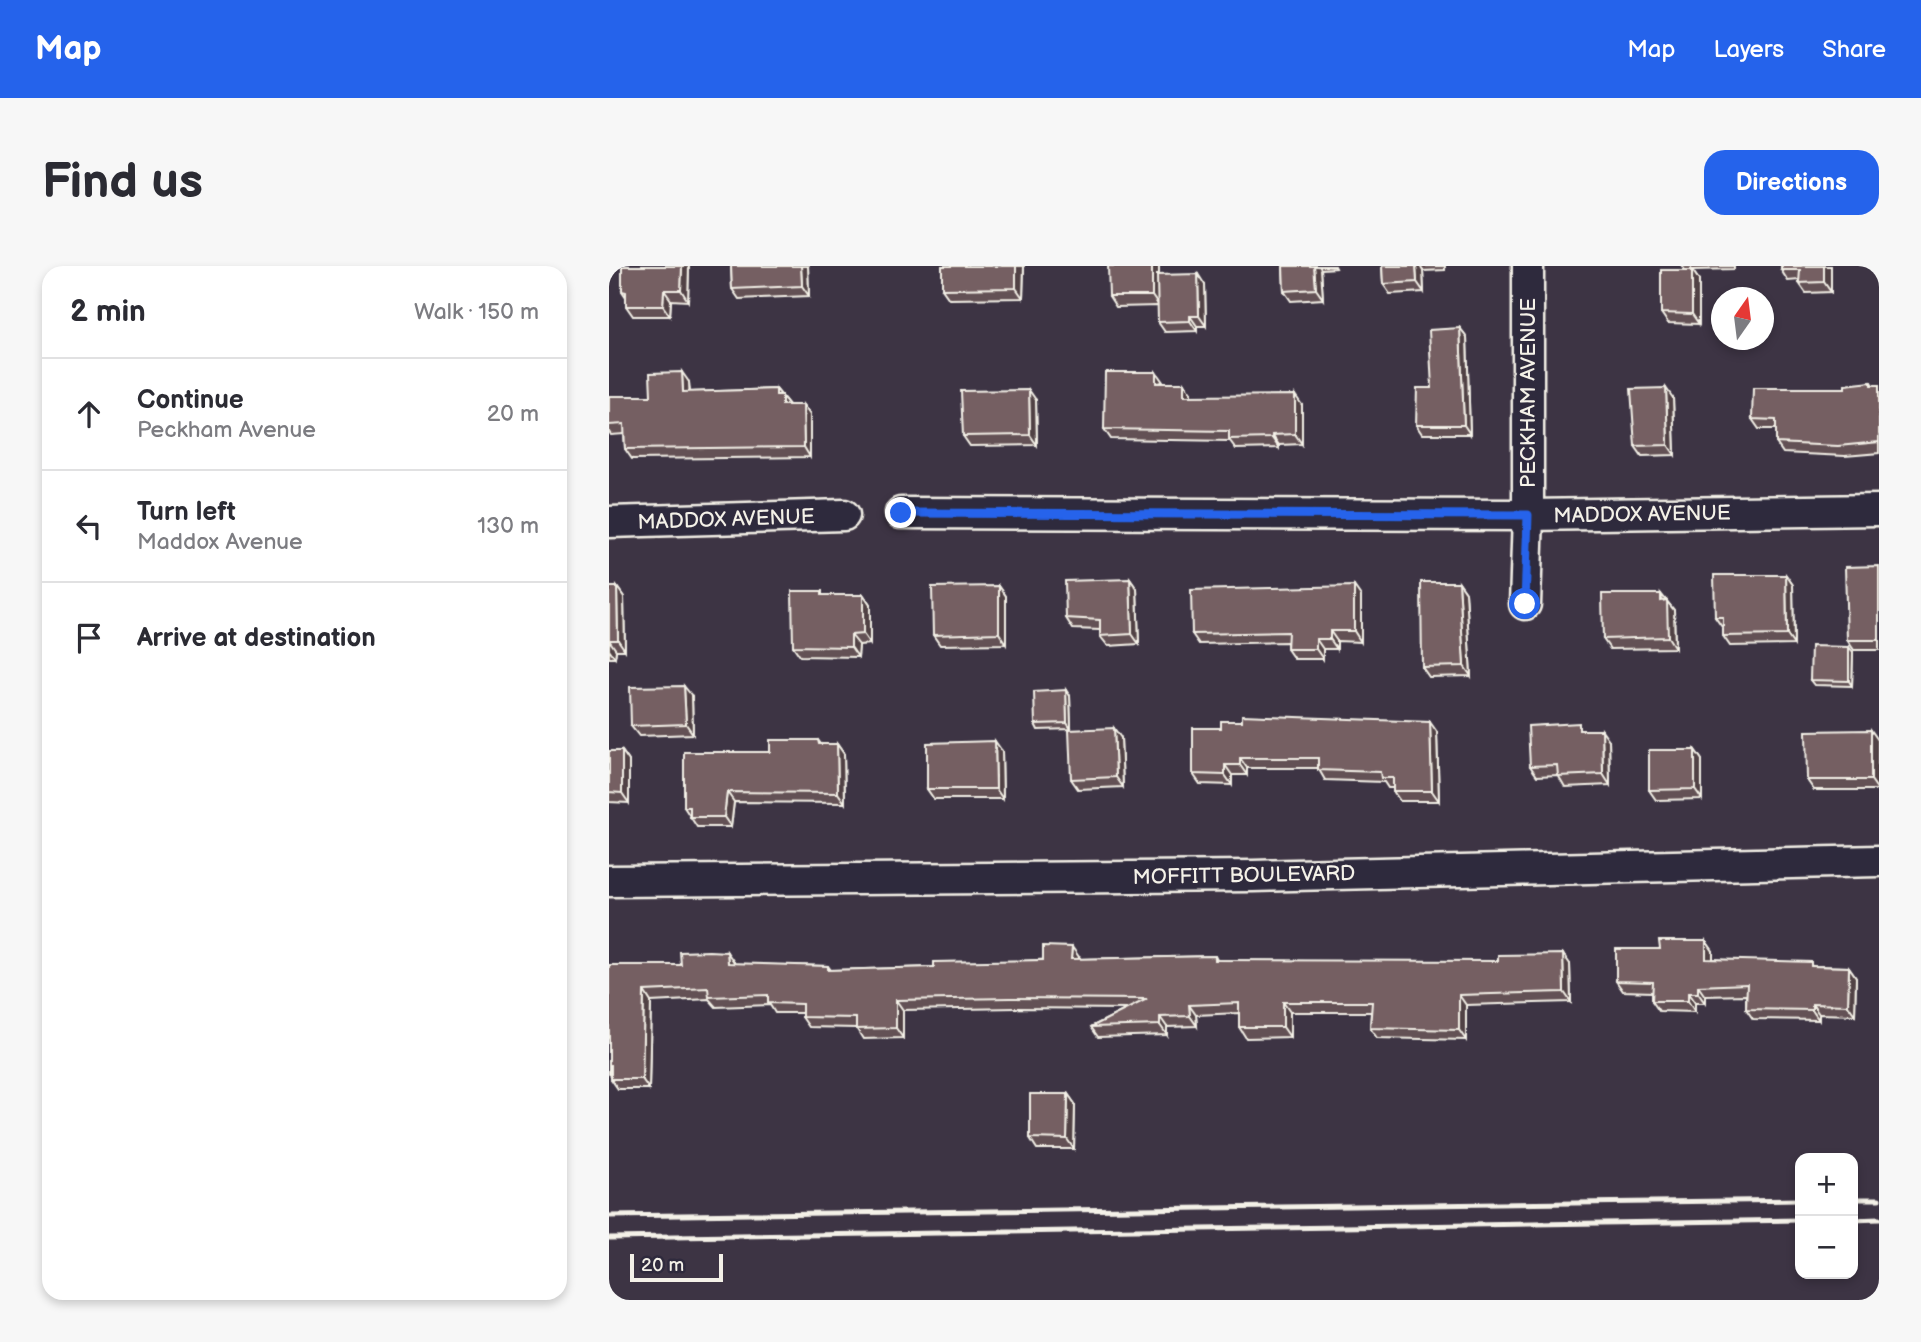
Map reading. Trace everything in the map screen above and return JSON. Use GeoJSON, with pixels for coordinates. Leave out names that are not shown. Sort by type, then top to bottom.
{"type":"FeatureCollection","features":[{"type":"Feature","properties":{"kind":"street","name":"PECKHAM AVENUE"},"geometry":{"type":"LineString","coordinates":[[1525,604],[1528,515],[1528,266]]}},
{"type":"Feature","properties":{"kind":"street","name":"MADDOX AVENUE"},"geometry":{"type":"LineString","coordinates":[[901,513],[1528,515],[1879,510]]}},
{"type":"Feature","properties":{"kind":"street","name":"MADDOX AVENUE"},"geometry":{"type":"LineString","coordinates":[[609,522],[844,515]]}},
{"type":"Feature","properties":{"kind":"street","name":"MOFFITT BOULEVARD"},"geometry":{"type":"LineString","coordinates":[[609,881],[1253,876],[1879,861]]}},
{"type":"Feature","properties":{"kind":"building"},"geometry":{"type":"Polygon","coordinates":[[[622,266],[682,266],[681,290],[664,290],[663,306],[626,306],[626,292],[622,291],[622,266]]]}},
{"type":"Feature","properties":{"kind":"building"},"geometry":{"type":"Polygon","coordinates":[[[731,266],[801,266],[802,286],[732,289],[731,266]]]}},
{"type":"Feature","properties":{"kind":"building"},"geometry":{"type":"Polygon","coordinates":[[[942,266],[1016,266],[1016,288],[942,289],[942,266]]]}},
{"type":"Feature","properties":{"kind":"building"},"geometry":{"type":"Polygon","coordinates":[[[1108,266],[1152,266],[1152,296],[1109,296],[1108,266]]]}},
{"type":"Feature","properties":{"kind":"building"},"geometry":{"type":"Polygon","coordinates":[[[1283,266],[1314,266],[1316,289],[1284,291],[1283,266]]]}},
{"type":"Feature","properties":{"kind":"building"},"geometry":{"type":"Polygon","coordinates":[[[1382,266],[1416,266],[1417,282],[1383,284],[1382,266]]]}},
{"type":"Feature","properties":{"kind":"building"},"geometry":{"type":"Polygon","coordinates":[[[1781,266],[1824,266],[1824,282],[1799,283],[1800,270],[1781,270],[1781,266]]]}},
{"type":"Feature","properties":{"kind":"building"},"geometry":{"type":"Polygon","coordinates":[[[1661,270],[1692,270],[1692,314],[1661,313],[1661,270]]]}},
{"type":"Feature","properties":{"kind":"building"},"geometry":{"type":"Polygon","coordinates":[[[1198,274],[1199,316],[1190,316],[1190,321],[1158,322],[1157,275],[1198,274]]]}},
{"type":"Feature","properties":{"kind":"building"},"geometry":{"type":"Polygon","coordinates":[[[1460,328],[1464,425],[1416,425],[1417,388],[1432,388],[1429,330],[1460,328]]]}},
{"type":"Feature","properties":{"kind":"building"},"geometry":{"type":"Polygon","coordinates":[[[682,372],[683,392],[776,389],[776,395],[782,395],[782,405],[803,405],[804,447],[625,449],[624,424],[609,425],[609,396],[651,396],[650,373],[682,372]]]}},
{"type":"Feature","properties":{"kind":"building"},"geometry":{"type":"Polygon","coordinates":[[[1105,372],[1156,372],[1156,383],[1184,383],[1184,396],[1295,395],[1295,434],[1272,435],[1272,438],[1229,439],[1229,431],[1104,429],[1105,372]]]}},
{"type":"Feature","properties":{"kind":"building"},"geometry":{"type":"Polygon","coordinates":[[[1871,382],[1871,385],[1879,385],[1879,442],[1838,446],[1776,443],[1776,420],[1752,419],[1753,388],[1845,388],[1845,385],[1871,382]]]}},
{"type":"Feature","properties":{"kind":"building"},"geometry":{"type":"Polygon","coordinates":[[[1666,388],[1668,445],[1635,446],[1631,389],[1666,388]]]}},
{"type":"Feature","properties":{"kind":"building"},"geometry":{"type":"Polygon","coordinates":[[[1029,390],[1030,435],[963,436],[961,391],[1029,390]]]}},
{"type":"Feature","properties":{"kind":"building"},"geometry":{"type":"Polygon","coordinates":[[[1879,566],[1879,640],[1847,640],[1845,567],[1879,566]]]}},
{"type":"Feature","properties":{"kind":"building"},"geometry":{"type":"Polygon","coordinates":[[[1714,575],[1786,575],[1787,635],[1723,636],[1723,617],[1715,617],[1714,575]]]}},
{"type":"Feature","properties":{"kind":"building"},"geometry":{"type":"Polygon","coordinates":[[[1130,579],[1132,634],[1100,636],[1100,620],[1066,618],[1065,581],[1130,579]]]}},
{"type":"Feature","properties":{"kind":"building"},"geometry":{"type":"Polygon","coordinates":[[[1421,582],[1459,582],[1464,666],[1422,667],[1421,582]]]}},
{"type":"Feature","properties":{"kind":"building"},"geometry":{"type":"Polygon","coordinates":[[[999,586],[999,633],[933,635],[932,587],[999,586]]]}},
{"type":"Feature","properties":{"kind":"building"},"geometry":{"type":"Polygon","coordinates":[[[1354,586],[1354,631],[1330,631],[1330,639],[1316,639],[1316,649],[1287,649],[1288,632],[1192,634],[1191,590],[1354,586]]]}},
{"type":"Feature","properties":{"kind":"building"},"geometry":{"type":"Polygon","coordinates":[[[609,587],[617,587],[618,640],[609,640],[609,587]]]}},
{"type":"Feature","properties":{"kind":"building"},"geometry":{"type":"Polygon","coordinates":[[[792,591],[822,591],[822,595],[863,595],[863,634],[851,635],[851,647],[793,646],[792,591]]]}},
{"type":"Feature","properties":{"kind":"building"},"geometry":{"type":"Polygon","coordinates":[[[1602,594],[1661,594],[1661,601],[1667,600],[1668,637],[1603,639],[1602,594]]]}},
{"type":"Feature","properties":{"kind":"building"},"geometry":{"type":"Polygon","coordinates":[[[1811,646],[1849,647],[1849,681],[1810,680],[1811,646]]]}},
{"type":"Feature","properties":{"kind":"building"},"geometry":{"type":"Polygon","coordinates":[[[684,686],[686,724],[631,726],[630,687],[684,686]]]}},
{"type":"Feature","properties":{"kind":"building"},"geometry":{"type":"Polygon","coordinates":[[[1066,690],[1067,723],[1035,724],[1034,692],[1066,690]]]}},
{"type":"Feature","properties":{"kind":"building"},"geometry":{"type":"Polygon","coordinates":[[[1242,715],[1430,722],[1432,791],[1393,791],[1393,778],[1381,778],[1380,772],[1318,770],[1318,758],[1240,758],[1240,765],[1225,765],[1225,775],[1193,774],[1193,728],[1221,728],[1221,721],[1242,721],[1242,715]]]}},
{"type":"Feature","properties":{"kind":"building"},"geometry":{"type":"Polygon","coordinates":[[[1579,723],[1579,730],[1602,730],[1603,774],[1558,776],[1557,765],[1530,766],[1528,726],[1579,723]]]}},
{"type":"Feature","properties":{"kind":"building"},"geometry":{"type":"Polygon","coordinates":[[[1114,728],[1116,777],[1071,779],[1069,730],[1114,728]]]}},
{"type":"Feature","properties":{"kind":"building"},"geometry":{"type":"Polygon","coordinates":[[[1871,730],[1871,780],[1807,780],[1806,731],[1871,730]]]}},
{"type":"Feature","properties":{"kind":"building"},"geometry":{"type":"Polygon","coordinates":[[[770,740],[818,740],[819,744],[837,744],[838,793],[727,792],[724,817],[690,817],[690,807],[684,807],[684,752],[770,752],[770,740]]]}},
{"type":"Feature","properties":{"kind":"building"},"geometry":{"type":"Polygon","coordinates":[[[995,741],[996,789],[927,789],[927,743],[995,741]]]}},
{"type":"Feature","properties":{"kind":"building"},"geometry":{"type":"Polygon","coordinates":[[[1649,750],[1695,750],[1695,789],[1649,790],[1649,750]]]}},
{"type":"Feature","properties":{"kind":"building"},"geometry":{"type":"Polygon","coordinates":[[[609,751],[622,751],[622,793],[609,792],[609,751]]]}},
{"type":"Feature","properties":{"kind":"building"},"geometry":{"type":"Polygon","coordinates":[[[1659,941],[1706,941],[1706,959],[1811,962],[1811,966],[1849,967],[1848,1005],[1812,1004],[1812,1010],[1746,1009],[1747,984],[1698,986],[1698,993],[1688,993],[1688,1001],[1652,1001],[1653,982],[1616,981],[1616,949],[1660,949],[1659,941]]]}},
{"type":"Feature","properties":{"kind":"building"},"geometry":{"type":"Polygon","coordinates":[[[1043,946],[1072,947],[1071,959],[1215,956],[1215,960],[1498,961],[1498,955],[1563,954],[1564,992],[1459,995],[1459,1030],[1370,1028],[1372,1002],[1283,1002],[1283,1027],[1239,1027],[1239,1003],[1189,1005],[1190,1016],[1160,1017],[1160,1025],[1091,1027],[1147,999],[1010,998],[896,1000],[896,1028],[856,1029],[856,1018],[802,1017],[802,1004],[768,1003],[768,995],[709,997],[708,988],[644,991],[642,1079],[611,1079],[609,965],[681,965],[680,952],[709,951],[727,952],[728,963],[828,966],[828,970],[934,967],[934,962],[1043,960],[1043,946]]]}},
{"type":"Feature","properties":{"kind":"building"},"geometry":{"type":"Polygon","coordinates":[[[1030,1094],[1068,1094],[1067,1139],[1030,1138],[1030,1094]]]}},
{"type":"Feature","properties":{"kind":"railway"},"geometry":{"type":"LineString","coordinates":[[1858,1199],[1879,1199]]}},
{"type":"Feature","properties":{"kind":"railway"},"geometry":{"type":"LineString","coordinates":[[609,1216],[1795,1200]]}},
{"type":"Feature","properties":{"kind":"railway"},"geometry":{"type":"LineString","coordinates":[[1858,1220],[1879,1219]]}},
{"type":"Feature","properties":{"kind":"railway"},"geometry":{"type":"LineString","coordinates":[[609,1238],[1795,1220]]}},
{"type":"Feature","properties":{"kind":"route"},"geometry":{"type":"LineString","coordinates":[[901,513],[1528,515],[1525,604]]}}]}
